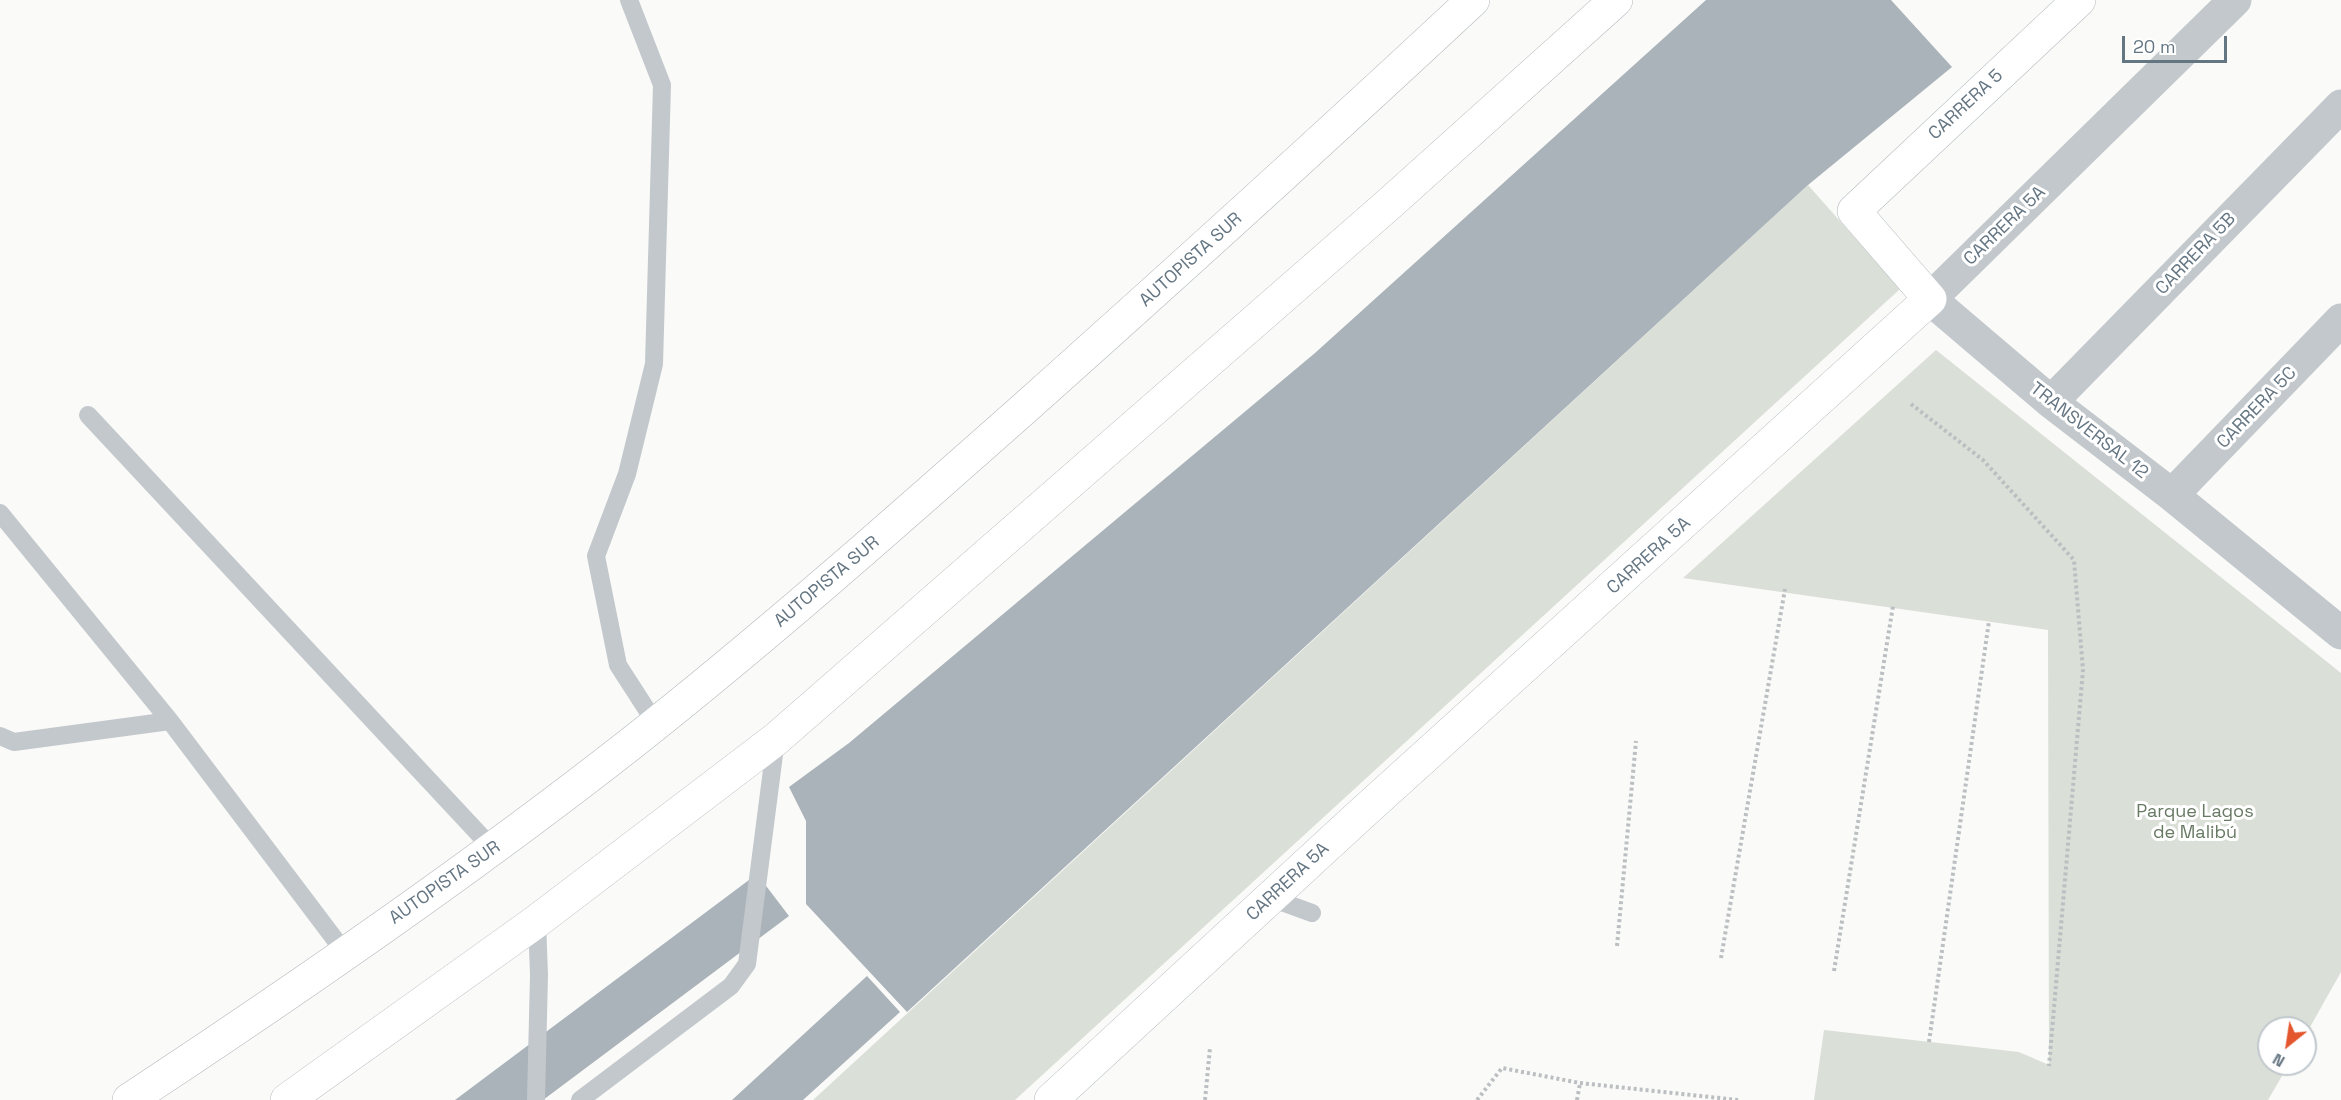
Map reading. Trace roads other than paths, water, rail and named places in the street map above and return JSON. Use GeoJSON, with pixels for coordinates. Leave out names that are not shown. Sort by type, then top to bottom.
{"type":"FeatureCollection","features":[{"type":"Feature","properties":{"kind":"main road","name":"AUTOPISTA SUR"},"geometry":{"type":"LineString","coordinates":[[129,1100],[346,954],[493,849],[656,724],[883,534],[1232,223],[1473,0]]}},
{"type":"Feature","properties":{"kind":"main road"},"geometry":{"type":"LineString","coordinates":[[287,1100],[537,921],[776,739],[1389,204],[1616,0]]}},
{"type":"Feature","properties":{"kind":"main road","name":"CARRERA 5"},"geometry":{"type":"LineString","coordinates":[[1854,211],[2079,0]]}},
{"type":"Feature","properties":{"kind":"main road","name":"TRANSVERSAL 12"},"geometry":{"type":"LineString","coordinates":[[1854,211],[1930,299]]}},
{"type":"Feature","properties":{"kind":"main road","name":"CARRERA 5A"},"geometry":{"type":"LineString","coordinates":[[1051,1100],[1930,299]]}},
{"type":"Feature","properties":{"kind":"street","name":"CARRERA 5A"},"geometry":{"type":"LineString","coordinates":[[1930,299],[2235,0]]}},
{"type":"Feature","properties":{"kind":"street","name":"CARRERA 5B"},"geometry":{"type":"LineString","coordinates":[[2051,402],[2341,106]]}},
{"type":"Feature","properties":{"kind":"street","name":"TRANSVERSAL 12"},"geometry":{"type":"LineString","coordinates":[[1930,299],[2051,402],[2172,495],[2341,633]]}},
{"type":"Feature","properties":{"kind":"street","name":"CARRERA 5C"},"geometry":{"type":"LineString","coordinates":[[2172,495],[2341,320]]}},
{"type":"Feature","properties":{"kind":"lane"},"geometry":{"type":"LineString","coordinates":[[629,0],[662,85],[654,364],[627,474],[596,556],[618,665],[656,724]]}},
{"type":"Feature","properties":{"kind":"lane"},"geometry":{"type":"LineString","coordinates":[[88,415],[493,849]]}},
{"type":"Feature","properties":{"kind":"lane"},"geometry":{"type":"LineString","coordinates":[[0,513],[170,721],[346,954]]}},
{"type":"Feature","properties":{"kind":"lane"},"geometry":{"type":"LineString","coordinates":[[0,736],[15,742],[170,721]]}},
{"type":"Feature","properties":{"kind":"lane"},"geometry":{"type":"LineString","coordinates":[[580,1100],[731,986],[747,964],[776,739]]}},
{"type":"Feature","properties":{"kind":"lane"},"geometry":{"type":"LineString","coordinates":[[1271,898],[1312,913]]}},
{"type":"Feature","properties":{"kind":"lane"},"geometry":{"type":"LineString","coordinates":[[536,1100],[539,975],[537,921]]}},
{"type":"Feature","properties":{"kind":"park label","name":"Parque Lagos de Malibú"},"geometry":{"type":"Point","coordinates":[2195,822]}}]}
